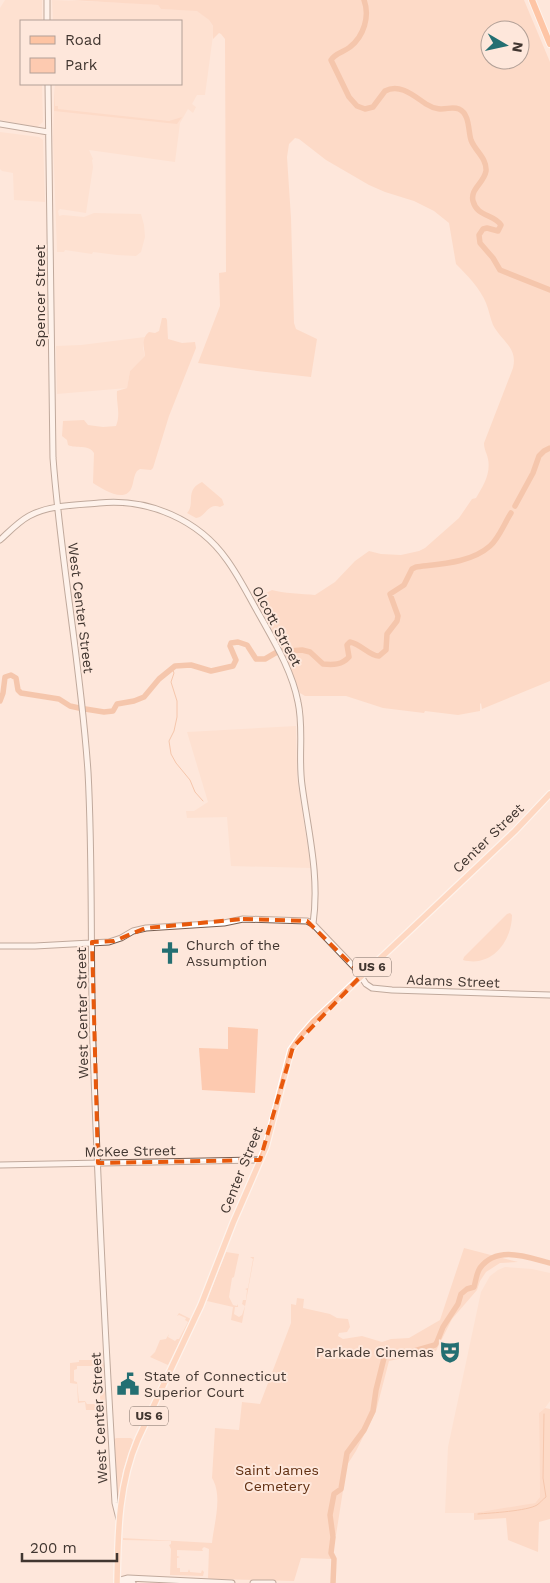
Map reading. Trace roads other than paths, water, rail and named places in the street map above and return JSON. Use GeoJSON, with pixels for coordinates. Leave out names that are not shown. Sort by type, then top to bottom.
{"type":"FeatureCollection","features":[{"type":"Feature","properties":{"kind":"highway"},"geometry":{"type":"LineString","coordinates":[[532,0],[550,44]]}},
{"type":"Feature","properties":{"kind":"main road"},"geometry":{"type":"LineString","coordinates":[[47,0],[47,20]]}},
{"type":"Feature","properties":{"kind":"main road","name":"Spencer Street"},"geometry":{"type":"LineString","coordinates":[[48,85],[52,416],[58,508]]}},
{"type":"Feature","properties":{"kind":"main road"},"geometry":{"type":"LineString","coordinates":[[0,124],[48,132]]}},
{"type":"Feature","properties":{"kind":"main road","name":"Olcott Street"},"geometry":{"type":"LineString","coordinates":[[0,540],[29,516],[41,511],[105,502],[133,503],[159,509],[191,525],[209,539],[227,560],[278,647],[293,681],[299,708],[301,779],[315,870],[313,924]]}},
{"type":"Feature","properties":{"kind":"main road","name":"West Center Street"},"geometry":{"type":"LineString","coordinates":[[58,508],[82,705],[88,774],[93,1046],[113,1484],[115,1507],[119,1519]]}},
{"type":"Feature","properties":{"kind":"main road","name":"Center Street"},"geometry":{"type":"LineString","coordinates":[[117,1582],[119,1519],[123,1485],[134,1449],[202,1302],[268,1141],[293,1046],[310,1026],[510,836],[550,794]]}},
{"type":"Feature","properties":{"kind":"main road"},"geometry":{"type":"LineString","coordinates":[[0,946],[35,946],[114,940],[133,931],[146,928],[243,919],[305,921],[313,924],[356,969],[360,977]]}},
{"type":"Feature","properties":{"kind":"main road","name":"Adams Street"},"geometry":{"type":"LineString","coordinates":[[360,977],[372,988],[392,990],[550,995]]}},
{"type":"Feature","properties":{"kind":"main road","name":"McKee Street"},"geometry":{"type":"LineString","coordinates":[[0,1165],[260,1160]]}},
{"type":"Feature","properties":{"kind":"main road"},"geometry":{"type":"LineString","coordinates":[[117,1582],[125,1578],[162,1578],[165,1582],[232,1583]]}},
{"type":"Feature","properties":{"kind":"main road"},"geometry":{"type":"LineString","coordinates":[[117,1582],[133,1583]]}},
{"type":"Feature","properties":{"kind":"main road"},"geometry":{"type":"LineString","coordinates":[[254,1583],[273,1583]]}},
{"type":"Feature","properties":{"kind":"waterway"},"geometry":{"type":"LineString","coordinates":[[364,0],[366,19],[362,32],[350,47],[331,60],[349,97],[357,106],[365,109],[373,107],[385,91],[401,89],[432,107],[441,109],[455,108],[463,111],[467,119],[471,140],[486,166],[485,175],[473,193],[473,201],[478,210],[498,221],[501,225],[498,231],[487,228],[483,229],[479,235],[480,243],[493,258],[500,270],[550,290]]}},
{"type":"Feature","properties":{"kind":"waterway"},"geometry":{"type":"LineString","coordinates":[[515,506],[533,473],[539,456],[550,448]]}},
{"type":"Feature","properties":{"kind":"waterway"},"geometry":{"type":"LineString","coordinates":[[0,701],[5,677],[11,675],[16,678],[18,690],[21,693],[59,699],[70,706],[79,708],[104,712],[113,711],[117,704],[144,697],[159,679],[175,666],[191,665],[211,671],[233,666],[236,660],[230,646],[231,643],[238,642],[247,645],[256,659],[265,659],[277,652],[302,650],[310,652],[323,664],[337,664],[349,657],[347,645],[350,642],[373,655],[379,656],[386,650],[387,634],[397,621],[398,616],[390,594],[404,585],[412,569],[455,562],[482,552],[496,539],[511,513]]}},
{"type":"Feature","properties":{"kind":"waterway"},"geometry":{"type":"LineString","coordinates":[[172,668],[174,673],[171,682],[177,701],[177,717],[174,731],[169,741],[171,754],[190,780],[195,792],[203,801]]}},
{"type":"Feature","properties":{"kind":"waterway"},"geometry":{"type":"LineString","coordinates":[[333,1583],[334,1559],[331,1553],[333,1537],[330,1515],[334,1494],[341,1489],[347,1453],[364,1430],[373,1411],[384,1358],[387,1355],[407,1353],[435,1345],[443,1327],[458,1304],[461,1294],[467,1289],[474,1287],[479,1270],[487,1261],[495,1257],[513,1255],[550,1263]]}},
{"type":"Feature","properties":{"kind":"waterway"},"geometry":{"type":"LineString","coordinates":[[478,1514],[525,1509],[537,1505],[546,1497],[543,1478],[544,1414]]}},
{"type":"Feature","properties":{"kind":"place","name":"Church of the Assumption"},"geometry":{"type":"Point","coordinates":[170,953]}},
{"type":"Feature","properties":{"kind":"place","name":"Parkade Cinemas"},"geometry":{"type":"Point","coordinates":[450,1352]}},
{"type":"Feature","properties":{"kind":"place","name":"State of Connecticut Superior Court"},"geometry":{"type":"Point","coordinates":[128,1384]}},
{"type":"Feature","properties":{"kind":"park label","name":"Saint James Cemetery"},"geometry":{"type":"Point","coordinates":[277,1478]}}]}
